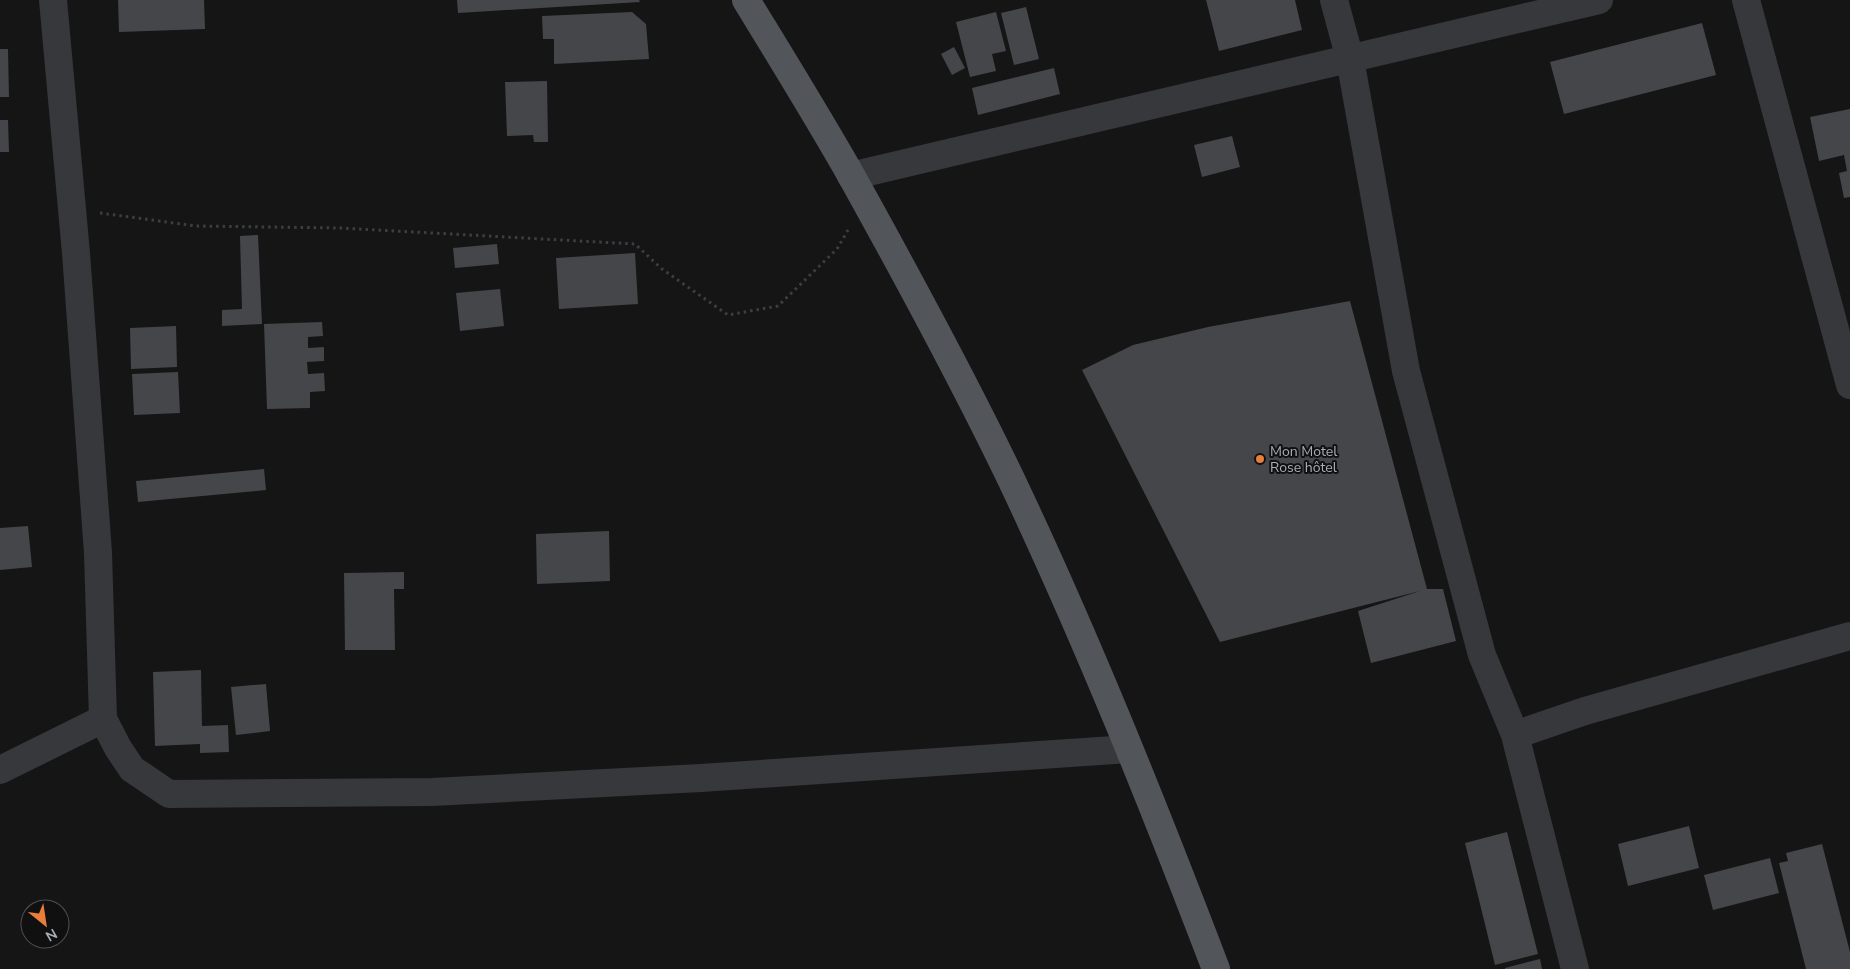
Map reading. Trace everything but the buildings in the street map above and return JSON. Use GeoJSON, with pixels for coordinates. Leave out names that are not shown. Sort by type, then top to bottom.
{"type":"FeatureCollection","features":[{"type":"Feature","properties":{"kind":"main road"},"geometry":{"type":"LineString","coordinates":[[746,0],[851,176],[968,392],[1011,479],[1062,588],[1216,969]]}},
{"type":"Feature","properties":{"kind":"street"},"geometry":{"type":"LineString","coordinates":[[53,0],[72,209],[98,553],[103,719],[118,748],[132,769],[169,794],[432,792],[701,778],[1129,750]]}},
{"type":"Feature","properties":{"kind":"street"},"geometry":{"type":"LineString","coordinates":[[1334,0],[1350,59],[1406,371],[1482,655],[1515,735],[1576,969]]}},
{"type":"Feature","properties":{"kind":"street"},"geometry":{"type":"LineString","coordinates":[[851,176],[1599,0]]}},
{"type":"Feature","properties":{"kind":"street"},"geometry":{"type":"LineString","coordinates":[[1746,0],[1850,381]]}},
{"type":"Feature","properties":{"kind":"street"},"geometry":{"type":"LineString","coordinates":[[1515,735],[1585,711],[1850,636]]}},
{"type":"Feature","properties":{"kind":"street"},"geometry":{"type":"LineString","coordinates":[[0,770],[103,719]]}},
{"type":"Feature","properties":{"kind":"path"},"geometry":{"type":"LineString","coordinates":[[72,209],[196,226],[340,228],[635,244],[662,269],[728,315],[778,306],[837,249],[850,226]]}},
{"type":"Feature","properties":{"kind":"place","name":"Mon Motel Rose hôtel"},"geometry":{"type":"Point","coordinates":[1260,459]}}]}
